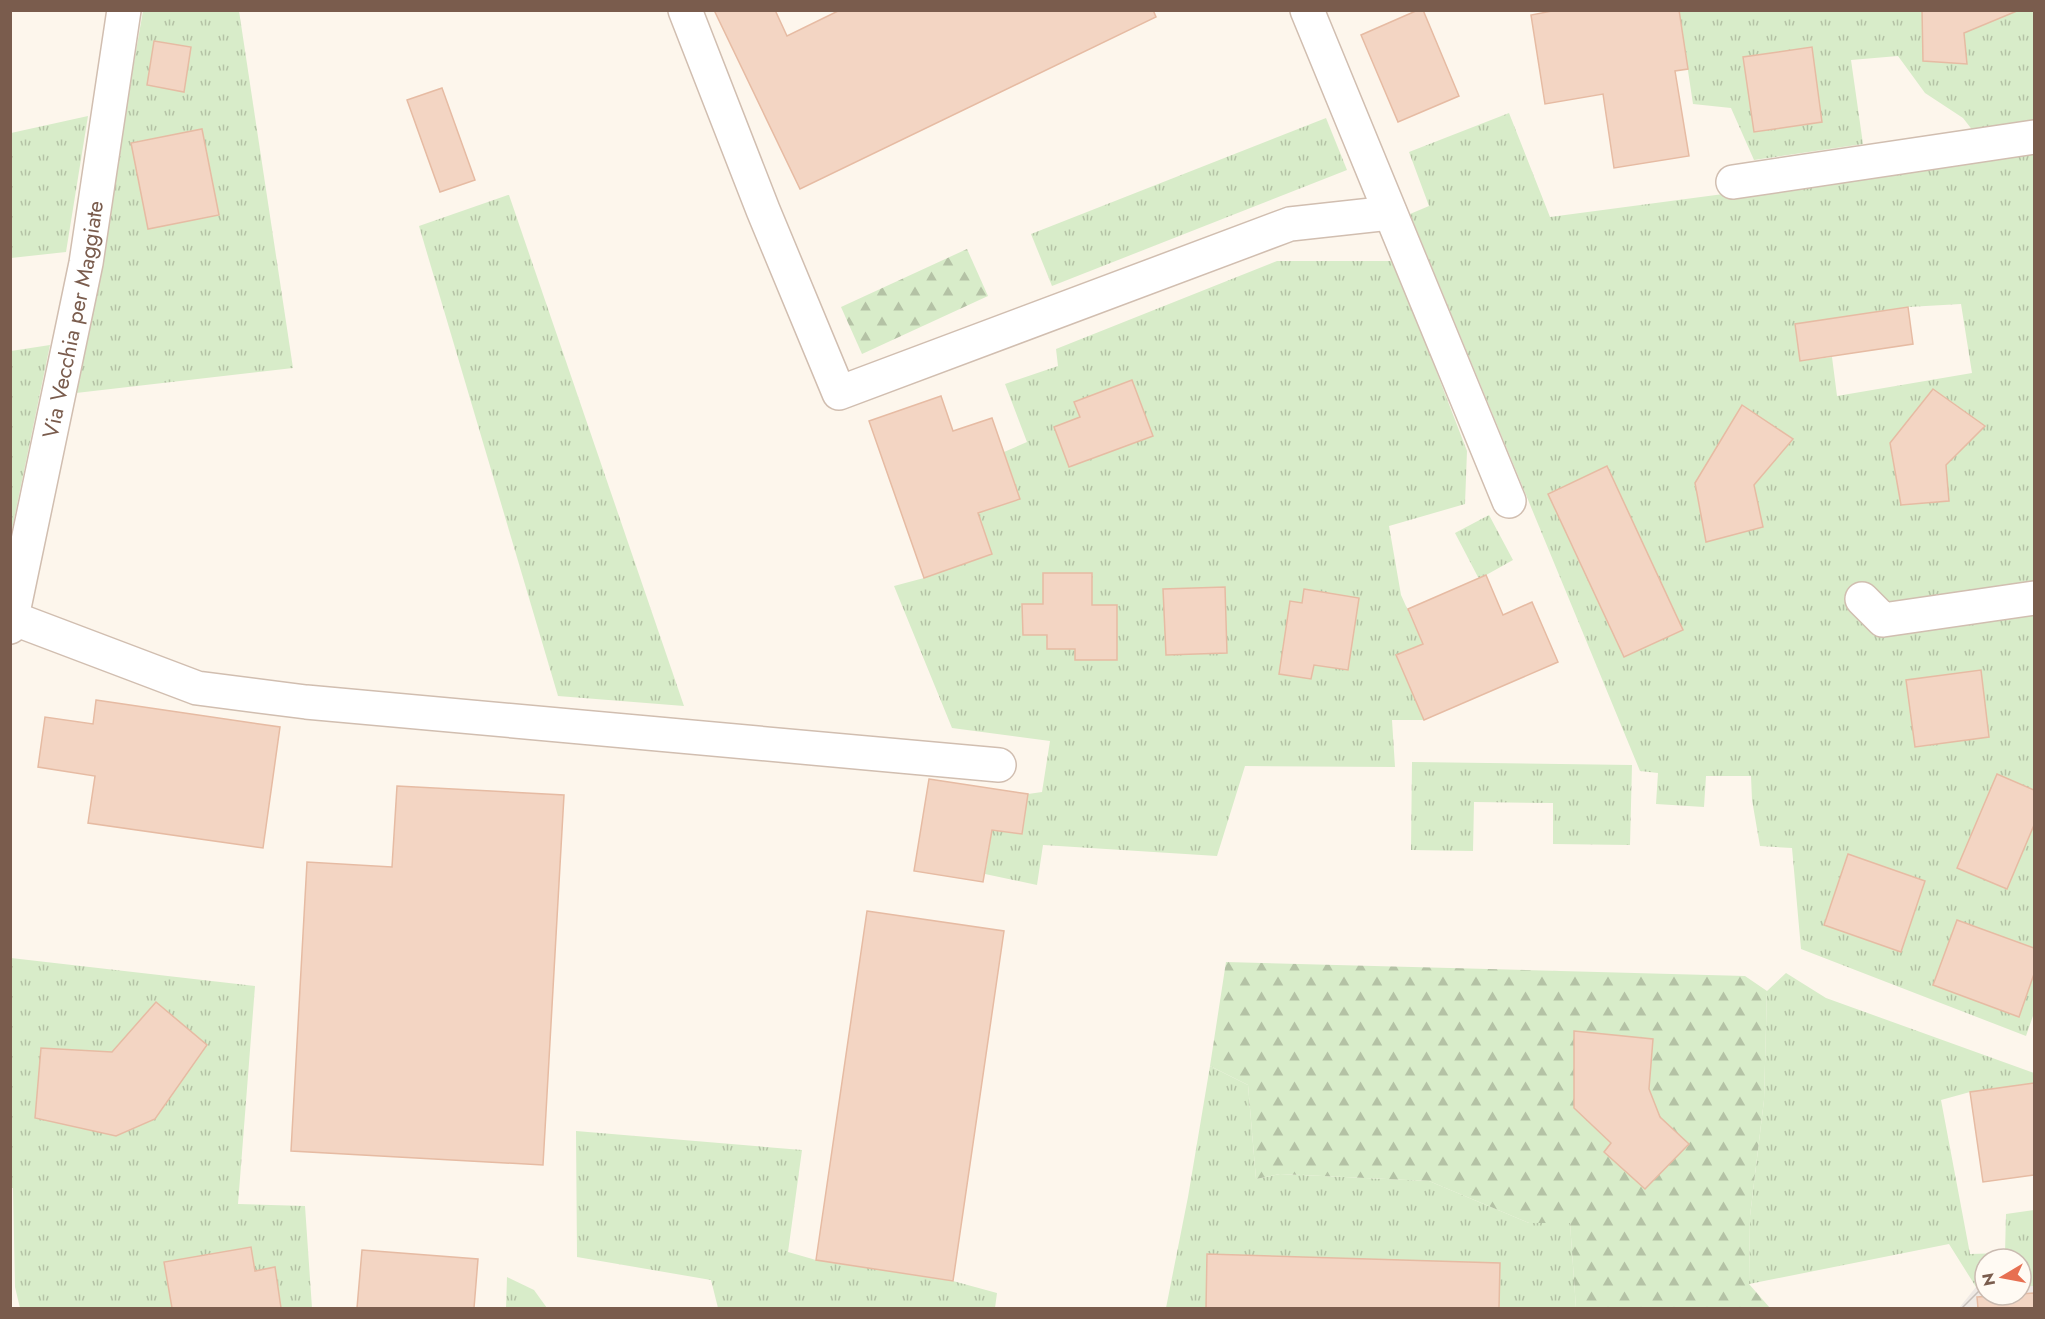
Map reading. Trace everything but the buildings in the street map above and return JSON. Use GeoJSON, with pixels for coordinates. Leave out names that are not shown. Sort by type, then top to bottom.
{"type":"FeatureCollection","features":[{"type":"Feature","properties":{"kind":"street","name":"Via Vecchia per Maggiate"},"geometry":{"type":"LineString","coordinates":[[11,622],[86,263],[124,10]]}},
{"type":"Feature","properties":{"kind":"street"},"geometry":{"type":"LineString","coordinates":[[685,10],[763,210],[839,393],[1290,224],[1390,213]]}},
{"type":"Feature","properties":{"kind":"street"},"geometry":{"type":"LineString","coordinates":[[1307,10],[1509,501]]}},
{"type":"Feature","properties":{"kind":"street"},"geometry":{"type":"LineString","coordinates":[[1733,182],[2034,137]]}},
{"type":"Feature","properties":{"kind":"street"},"geometry":{"type":"LineString","coordinates":[[1862,598],[1883,620],[2034,598]]}},
{"type":"Feature","properties":{"kind":"street"},"geometry":{"type":"LineString","coordinates":[[11,622],[197,688],[306,702],[999,765]]}},
{"type":"Feature","properties":{"kind":"shaded area"},"geometry":{"type":"Polygon","coordinates":[[[2033,1286],[2034,1308],[1959,1308],[1973,1291],[1973,1307],[2033,1307],[2033,1286]]]}},
{"type":"Feature","properties":{"kind":"green space"},"geometry":{"type":"Polygon","coordinates":[[[143,11],[239,11],[293,368],[76,393],[143,11]]]}},
{"type":"Feature","properties":{"kind":"green space"},"geometry":{"type":"Polygon","coordinates":[[[1679,11],[2034,11],[2034,128],[1977,136],[1963,118],[1925,93],[1898,56],[1851,60],[1863,144],[1754,160],[1731,108],[1693,104],[1679,11]]]}},
{"type":"Feature","properties":{"kind":"green space"},"geometry":{"type":"Polygon","coordinates":[[[1509,113],[1550,217],[2034,153],[2034,1013],[2026,1036],[1801,949],[1792,848],[1760,846],[1752,800],[1751,776],[1706,776],[1704,807],[1656,804],[1658,773],[1640,771],[1410,214],[1429,206],[1409,152],[1509,113]],[[1961,304],[1908,307],[1795,324],[1800,361],[1832,357],[1837,396],[1972,373],[1961,304]]]}},
{"type":"Feature","properties":{"kind":"green space"},"geometry":{"type":"Polygon","coordinates":[[[88,116],[66,252],[11,258],[11,133],[88,116]]]}},
{"type":"Feature","properties":{"kind":"green space"},"geometry":{"type":"Polygon","coordinates":[[[1326,118],[1347,170],[1052,286],[1031,234],[1326,118]]]}},
{"type":"Feature","properties":{"kind":"green space"},"geometry":{"type":"Polygon","coordinates":[[[509,195],[684,706],[558,696],[419,226],[509,195]]]}},
{"type":"Feature","properties":{"kind":"green space"},"geometry":{"type":"Polygon","coordinates":[[[967,249],[988,296],[862,354],[841,307],[967,249]]]}},
{"type":"Feature","properties":{"kind":"green space"},"geometry":{"type":"Polygon","coordinates":[[[1277,261],[1394,261],[1467,451],[1465,504],[1389,526],[1401,595],[1423,644],[1396,655],[1424,720],[1392,720],[1395,767],[1245,766],[1217,856],[1043,845],[1037,885],[985,874],[992,830],[1022,834],[1028,794],[1042,792],[1050,741],[952,728],[894,586],[992,554],[978,513],[1020,499],[1004,452],[1027,442],[1005,384],[1058,366],[1056,349],[1277,261]]]}},
{"type":"Feature","properties":{"kind":"green space"},"geometry":{"type":"Polygon","coordinates":[[[50,345],[11,534],[11,351],[50,345]]]}},
{"type":"Feature","properties":{"kind":"green space"},"geometry":{"type":"Polygon","coordinates":[[[1489,515],[1513,560],[1479,579],[1455,533],[1489,515]]]}},
{"type":"Feature","properties":{"kind":"green space"},"geometry":{"type":"Polygon","coordinates":[[[1412,762],[1632,765],[1630,845],[1553,844],[1553,803],[1474,802],[1473,851],[1411,850],[1412,762]]]}},
{"type":"Feature","properties":{"kind":"green space"},"geometry":{"type":"Polygon","coordinates":[[[11,958],[255,986],[238,1204],[305,1206],[312,1308],[20,1308],[15,1287],[13,1188],[11,1188],[11,958]]]}},
{"type":"Feature","properties":{"kind":"green space"},"geometry":{"type":"Polygon","coordinates":[[[1226,962],[1745,976],[1767,991],[1764,1100],[1750,1216],[1749,1284],[1770,1308],[1576,1308],[1570,1223],[1529,1223],[1429,1181],[1280,1174],[1256,1179],[1248,1085],[1210,1066],[1226,962]]]}},
{"type":"Feature","properties":{"kind":"green space"},"geometry":{"type":"Polygon","coordinates":[[[1786,973],[1826,998],[2034,1073],[2034,1175],[1983,1182],[1970,1092],[1941,1100],[1970,1254],[1973,1254],[1973,1282],[1949,1244],[1749,1284],[1750,1216],[1764,1100],[1767,991],[1786,973]]]}},
{"type":"Feature","properties":{"kind":"green space"},"geometry":{"type":"Polygon","coordinates":[[[1210,1066],[1248,1085],[1256,1179],[1280,1174],[1429,1181],[1529,1223],[1570,1223],[1576,1308],[1166,1308],[1210,1066]]]}},
{"type":"Feature","properties":{"kind":"green space"},"geometry":{"type":"Polygon","coordinates":[[[576,1131],[802,1150],[788,1252],[816,1260],[953,1281],[997,1293],[995,1308],[718,1308],[711,1280],[577,1257],[576,1131]]]}},
{"type":"Feature","properties":{"kind":"green space"},"geometry":{"type":"Polygon","coordinates":[[[2034,1210],[2034,1286],[2033,1247],[2005,1247],[2006,1214],[2034,1210]]]}},
{"type":"Feature","properties":{"kind":"green space"},"geometry":{"type":"Polygon","coordinates":[[[507,1277],[534,1290],[547,1308],[506,1308],[507,1277]]]}}]}
